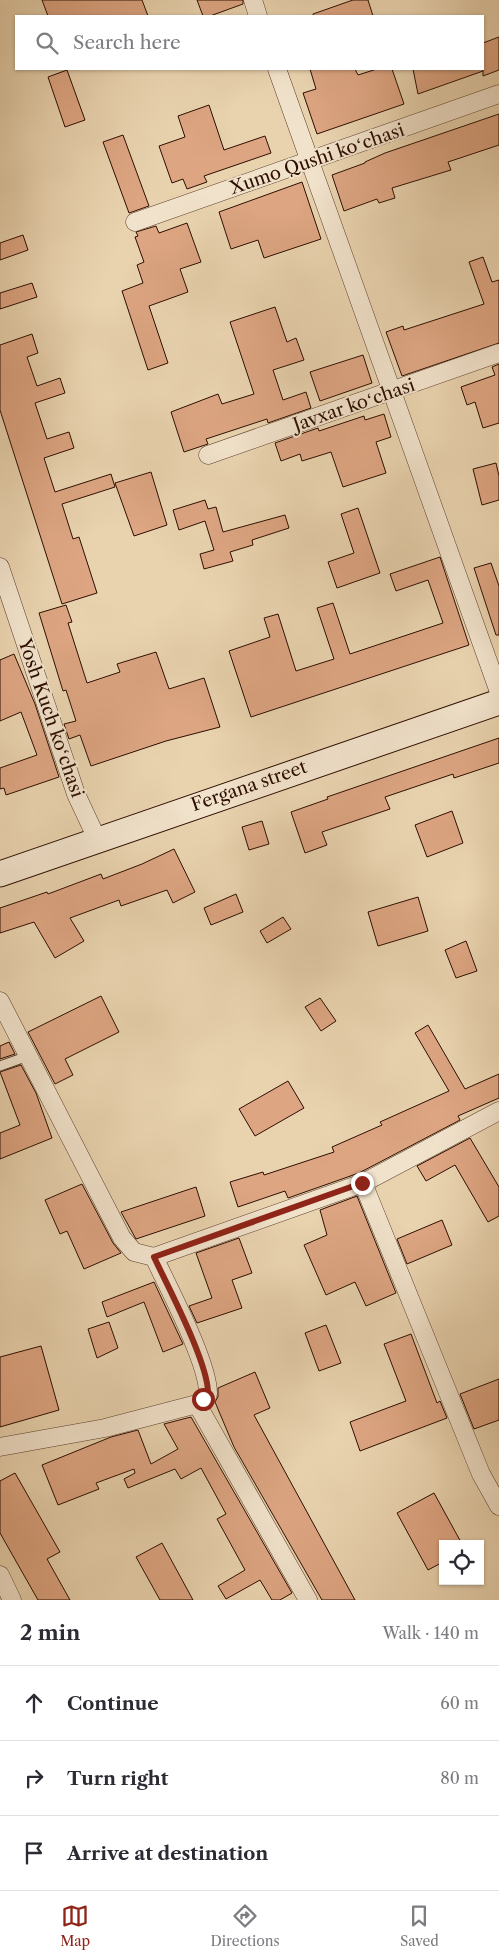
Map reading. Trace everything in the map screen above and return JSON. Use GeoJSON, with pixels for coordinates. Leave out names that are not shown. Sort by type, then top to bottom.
{"type":"FeatureCollection","features":[{"type":"Feature","properties":{"kind":"street"},"geometry":{"type":"LineString","coordinates":[[252,0],[258,15]]}},
{"type":"Feature","properties":{"kind":"street"},"geometry":{"type":"LineString","coordinates":[[277,70],[499,692]]}},
{"type":"Feature","properties":{"kind":"street","name":"Xumo Qushi koʻchasi"},"geometry":{"type":"LineString","coordinates":[[136,222],[499,94]]}},
{"type":"Feature","properties":{"kind":"street","name":"Javxar koʻchasi"},"geometry":{"type":"LineString","coordinates":[[208,455],[499,353]]}},
{"type":"Feature","properties":{"kind":"street","name":"Yosh Kuch koʻchasi"},"geometry":{"type":"LineString","coordinates":[[0,567],[76,794],[97,839]]}},
{"type":"Feature","properties":{"kind":"street","name":"Fergana street"},"geometry":{"type":"LineString","coordinates":[[0,874],[499,702]]}},
{"type":"Feature","properties":{"kind":"street"},"geometry":{"type":"LineString","coordinates":[[0,1001],[122,1238],[134,1252],[154,1257],[362,1183],[499,1111]]}},
{"type":"Feature","properties":{"kind":"street"},"geometry":{"type":"LineString","coordinates":[[362,1183],[481,1474],[499,1506]]}},
{"type":"Feature","properties":{"kind":"street"},"geometry":{"type":"LineString","coordinates":[[0,1447],[105,1428],[197,1404],[208,1394],[208,1382],[182,1317],[154,1257]]}},
{"type":"Feature","properties":{"kind":"street"},"geometry":{"type":"LineString","coordinates":[[197,1404],[308,1600]]}},
{"type":"Feature","properties":{"kind":"street"},"geometry":{"type":"LineString","coordinates":[[0,1575],[12,1600]]}},
{"type":"Feature","properties":{"kind":"lane"},"geometry":{"type":"LineString","coordinates":[[0,1066],[28,1056]]}},
{"type":"Feature","properties":{"kind":"building"},"geometry":{"type":"Polygon","coordinates":[[[42,0],[142,0],[148,15],[48,15],[42,0]]]}},
{"type":"Feature","properties":{"kind":"building"},"geometry":{"type":"Polygon","coordinates":[[[197,0],[243,0],[243,4],[213,15],[203,15],[197,0]]]}},
{"type":"Feature","properties":{"kind":"building"},"geometry":{"type":"Polygon","coordinates":[[[353,0],[368,0],[373,15],[313,15],[353,0]]]}},
{"type":"Feature","properties":{"kind":"building"},"geometry":{"type":"Polygon","coordinates":[[[499,37],[499,70],[483,76],[484,70],[484,43],[499,37]]]}},
{"type":"Feature","properties":{"kind":"building"},"geometry":{"type":"Polygon","coordinates":[[[67,70],[85,120],[65,127],[48,77],[67,70]]]}},
{"type":"Feature","properties":{"kind":"building"},"geometry":{"type":"Polygon","coordinates":[[[310,70],[356,70],[358,75],[374,70],[392,70],[404,104],[317,134],[303,93],[316,89],[310,70]]]}},
{"type":"Feature","properties":{"kind":"building"},"geometry":{"type":"Polygon","coordinates":[[[413,70],[483,71],[418,94],[413,70]]]}},
{"type":"Feature","properties":{"kind":"building"},"geometry":{"type":"Polygon","coordinates":[[[209,105],[224,150],[265,136],[271,153],[204,176],[207,182],[187,189],[183,179],[172,183],[159,146],[185,137],[178,116],[209,105]]]}},
{"type":"Feature","properties":{"kind":"building"},"geometry":{"type":"Polygon","coordinates":[[[499,114],[499,145],[448,162],[451,170],[392,188],[395,198],[379,203],[377,199],[344,211],[332,175],[365,163],[385,153],[499,114]]]}},
{"type":"Feature","properties":{"kind":"building"},"geometry":{"type":"Polygon","coordinates":[[[123,135],[149,206],[129,213],[103,142],[123,135]]]}},
{"type":"Feature","properties":{"kind":"building"},"geometry":{"type":"Polygon","coordinates":[[[302,182],[321,239],[264,258],[258,240],[231,249],[219,212],[302,182]]]}},
{"type":"Feature","properties":{"kind":"building"},"geometry":{"type":"Polygon","coordinates":[[[187,223],[201,262],[180,269],[188,292],[149,306],[168,363],[148,370],[122,291],[143,283],[137,265],[144,262],[135,237],[138,236],[136,232],[156,226],[159,233],[187,223]]]}},
{"type":"Feature","properties":{"kind":"building"},"geometry":{"type":"Polygon","coordinates":[[[23,235],[28,250],[0,260],[0,243],[23,235]]]}},
{"type":"Feature","properties":{"kind":"building"},"geometry":{"type":"Polygon","coordinates":[[[483,257],[492,282],[499,280],[499,343],[402,376],[386,332],[403,326],[404,330],[484,304],[469,262],[483,257]]]}},
{"type":"Feature","properties":{"kind":"building"},"geometry":{"type":"Polygon","coordinates":[[[32,283],[37,297],[0,309],[0,293],[32,283]]]}},
{"type":"Feature","properties":{"kind":"building"},"geometry":{"type":"Polygon","coordinates":[[[275,307],[287,342],[296,338],[304,360],[273,370],[283,400],[306,392],[311,408],[268,423],[267,419],[206,439],[208,444],[184,452],[171,412],[218,394],[222,404],[254,394],[230,322],[275,307]]]}},
{"type":"Feature","properties":{"kind":"building"},"geometry":{"type":"Polygon","coordinates":[[[32,334],[38,353],[27,357],[37,386],[60,378],[65,393],[35,403],[47,439],[69,432],[74,448],[44,458],[55,492],[111,474],[115,487],[62,504],[73,539],[79,537],[97,593],[62,604],[0,410],[0,345],[32,334]]]}},
{"type":"Feature","properties":{"kind":"building"},"geometry":{"type":"Polygon","coordinates":[[[363,355],[372,383],[320,401],[310,372],[363,355]]]}},
{"type":"Feature","properties":{"kind":"building"},"geometry":{"type":"Polygon","coordinates":[[[499,364],[499,423],[483,428],[475,402],[467,405],[461,387],[495,375],[492,367],[499,364]]]}},
{"type":"Feature","properties":{"kind":"building"},"geometry":{"type":"Polygon","coordinates":[[[384,414],[391,437],[376,442],[386,473],[343,487],[331,452],[302,461],[300,454],[281,461],[275,443],[318,428],[319,431],[364,416],[365,420],[384,414]]]}},
{"type":"Feature","properties":{"kind":"building"},"geometry":{"type":"Polygon","coordinates":[[[496,463],[499,476],[499,500],[482,505],[473,469],[496,463]]]}},
{"type":"Feature","properties":{"kind":"building"},"geometry":{"type":"Polygon","coordinates":[[[151,472],[167,525],[134,536],[115,483],[151,472]]]}},
{"type":"Feature","properties":{"kind":"building"},"geometry":{"type":"Polygon","coordinates":[[[205,500],[208,509],[216,507],[223,532],[285,515],[289,528],[252,540],[253,545],[230,552],[233,561],[204,569],[200,554],[214,550],[205,521],[179,530],[173,510],[205,500]]]}},
{"type":"Feature","properties":{"kind":"building"},"geometry":{"type":"Polygon","coordinates":[[[358,508],[380,573],[337,588],[328,562],[354,553],[341,514],[358,508]]]}},
{"type":"Feature","properties":{"kind":"building"},"geometry":{"type":"Polygon","coordinates":[[[440,557],[469,645],[251,717],[229,651],[270,637],[264,618],[278,614],[296,671],[334,659],[317,608],[333,603],[350,654],[443,623],[428,580],[396,591],[390,574],[440,557]]]}},
{"type":"Feature","properties":{"kind":"building"},"geometry":{"type":"Polygon","coordinates":[[[491,563],[499,586],[499,635],[496,635],[474,568],[491,563]]]}},
{"type":"Feature","properties":{"kind":"building"},"geometry":{"type":"Polygon","coordinates":[[[66,605],[72,622],[68,623],[87,683],[120,672],[117,664],[156,652],[169,689],[204,678],[220,727],[166,741],[91,766],[80,735],[69,739],[64,724],[76,721],[66,690],[63,691],[39,613],[66,605]]]}},
{"type":"Feature","properties":{"kind":"building"},"geometry":{"type":"Polygon","coordinates":[[[14,654],[35,704],[59,777],[6,795],[4,788],[0,789],[0,768],[37,755],[21,712],[0,721],[0,660],[14,654]]]}},
{"type":"Feature","properties":{"kind":"building"},"geometry":{"type":"Polygon","coordinates":[[[499,738],[499,763],[454,778],[453,774],[385,797],[390,809],[322,832],[327,845],[305,853],[291,812],[328,799],[327,797],[499,738]]]}},
{"type":"Feature","properties":{"kind":"building"},"geometry":{"type":"Polygon","coordinates":[[[452,811],[463,843],[427,857],[415,825],[452,811]]]}},
{"type":"Feature","properties":{"kind":"building"},"geometry":{"type":"Polygon","coordinates":[[[262,821],[269,844],[249,850],[242,827],[262,821]]]}},
{"type":"Feature","properties":{"kind":"building"},"geometry":{"type":"Polygon","coordinates":[[[174,849],[195,892],[173,903],[167,890],[121,906],[119,900],[70,918],[84,941],[55,958],[34,922],[0,933],[0,908],[47,892],[48,894],[101,874],[103,879],[174,849]]]}},
{"type":"Feature","properties":{"kind":"building"},"geometry":{"type":"Polygon","coordinates":[[[236,894],[243,912],[211,925],[204,908],[236,894]]]}},
{"type":"Feature","properties":{"kind":"building"},"geometry":{"type":"Polygon","coordinates":[[[418,897],[428,931],[378,946],[368,912],[418,897]]]}},
{"type":"Feature","properties":{"kind":"building"},"geometry":{"type":"Polygon","coordinates":[[[283,917],[291,929],[267,943],[260,931],[283,917]]]}},
{"type":"Feature","properties":{"kind":"building"},"geometry":{"type":"Polygon","coordinates":[[[466,941],[477,971],[456,978],[445,950],[466,941]]]}},
{"type":"Feature","properties":{"kind":"building"},"geometry":{"type":"Polygon","coordinates":[[[101,996],[119,1032],[65,1059],[73,1075],[55,1084],[28,1032],[101,996]]]}},
{"type":"Feature","properties":{"kind":"building"},"geometry":{"type":"Polygon","coordinates":[[[320,998],[336,1021],[321,1031],[305,1007],[320,998]]]}},
{"type":"Feature","properties":{"kind":"building"},"geometry":{"type":"Polygon","coordinates":[[[428,1025],[465,1089],[499,1074],[499,1098],[458,1116],[460,1120],[359,1173],[288,1198],[285,1191],[238,1207],[230,1182],[263,1172],[264,1175],[334,1152],[332,1147],[382,1125],[380,1122],[449,1091],[415,1033],[428,1025]]]}},
{"type":"Feature","properties":{"kind":"building"},"geometry":{"type":"Polygon","coordinates":[[[9,1042],[15,1054],[0,1059],[0,1046],[9,1042]]]}},
{"type":"Feature","properties":{"kind":"building"},"geometry":{"type":"Polygon","coordinates":[[[21,1065],[36,1093],[52,1138],[0,1159],[0,1133],[20,1125],[0,1072],[21,1065]]]}},
{"type":"Feature","properties":{"kind":"building"},"geometry":{"type":"Polygon","coordinates":[[[288,1081],[304,1108],[255,1136],[239,1109],[288,1081]]]}},
{"type":"Feature","properties":{"kind":"building"},"geometry":{"type":"Polygon","coordinates":[[[470,1138],[499,1187],[499,1216],[488,1222],[455,1165],[426,1181],[417,1166],[470,1138]]]}},
{"type":"Feature","properties":{"kind":"building"},"geometry":{"type":"Polygon","coordinates":[[[82,1184],[113,1243],[121,1253],[84,1269],[67,1231],[60,1234],[45,1200],[82,1184]]]}},
{"type":"Feature","properties":{"kind":"building"},"geometry":{"type":"Polygon","coordinates":[[[196,1187],[205,1216],[136,1239],[121,1212],[196,1187]]]}},
{"type":"Feature","properties":{"kind":"building"},"geometry":{"type":"Polygon","coordinates":[[[357,1196],[396,1293],[366,1306],[355,1282],[326,1295],[304,1245],[327,1235],[320,1210],[357,1196]]]}},
{"type":"Feature","properties":{"kind":"building"},"geometry":{"type":"Polygon","coordinates":[[[442,1220],[452,1245],[407,1264],[397,1239],[442,1220]]]}},
{"type":"Feature","properties":{"kind":"building"},"geometry":{"type":"Polygon","coordinates":[[[239,1238],[252,1273],[232,1280],[242,1308],[197,1323],[189,1306],[212,1298],[196,1253],[239,1238]]]}},
{"type":"Feature","properties":{"kind":"building"},"geometry":{"type":"Polygon","coordinates":[[[154,1282],[183,1344],[163,1352],[144,1302],[107,1317],[102,1302],[154,1282]]]}},
{"type":"Feature","properties":{"kind":"building"},"geometry":{"type":"Polygon","coordinates":[[[109,1322],[118,1348],[97,1358],[88,1329],[109,1322]]]}},
{"type":"Feature","properties":{"kind":"building"},"geometry":{"type":"Polygon","coordinates":[[[326,1325],[341,1363],[319,1371],[305,1333],[326,1325]]]}},
{"type":"Feature","properties":{"kind":"building"},"geometry":{"type":"Polygon","coordinates":[[[411,1334],[437,1403],[440,1401],[447,1418],[360,1451],[350,1422],[406,1401],[384,1344],[411,1334]]]}},
{"type":"Feature","properties":{"kind":"building"},"geometry":{"type":"Polygon","coordinates":[[[41,1346],[59,1410],[0,1427],[0,1357],[41,1346]]]}},
{"type":"Feature","properties":{"kind":"building"},"geometry":{"type":"Polygon","coordinates":[[[255,1372],[270,1408],[254,1415],[355,1600],[322,1600],[234,1447],[215,1402],[218,1397],[218,1388],[255,1372]]]}},
{"type":"Feature","properties":{"kind":"building"},"geometry":{"type":"Polygon","coordinates":[[[499,1379],[499,1420],[474,1429],[460,1394],[499,1379]]]}},
{"type":"Feature","properties":{"kind":"building"},"geometry":{"type":"Polygon","coordinates":[[[191,1417],[292,1593],[280,1600],[272,1600],[260,1580],[226,1599],[218,1586],[245,1570],[217,1519],[226,1514],[201,1468],[181,1479],[175,1469],[128,1488],[124,1479],[135,1473],[134,1469],[96,1483],[99,1489],[58,1505],[42,1465],[111,1437],[138,1430],[151,1464],[178,1449],[164,1424],[191,1417]]]}},
{"type":"Feature","properties":{"kind":"building"},"geometry":{"type":"Polygon","coordinates":[[[15,1473],[60,1552],[47,1559],[70,1600],[38,1600],[0,1533],[0,1481],[15,1473]]]}},
{"type":"Feature","properties":{"kind":"building"},"geometry":{"type":"Polygon","coordinates":[[[434,1493],[460,1540],[439,1540],[439,1564],[428,1570],[397,1513],[434,1493]]]}},
{"type":"Feature","properties":{"kind":"building"},"geometry":{"type":"Polygon","coordinates":[[[162,1543],[193,1600],[160,1600],[136,1557],[162,1543]]]}},
{"type":"Feature","properties":{"kind":"route"},"geometry":{"type":"LineString","coordinates":[[203,1399],[208,1394],[208,1382],[182,1317],[154,1257],[331,1196],[362,1183]]}}]}
